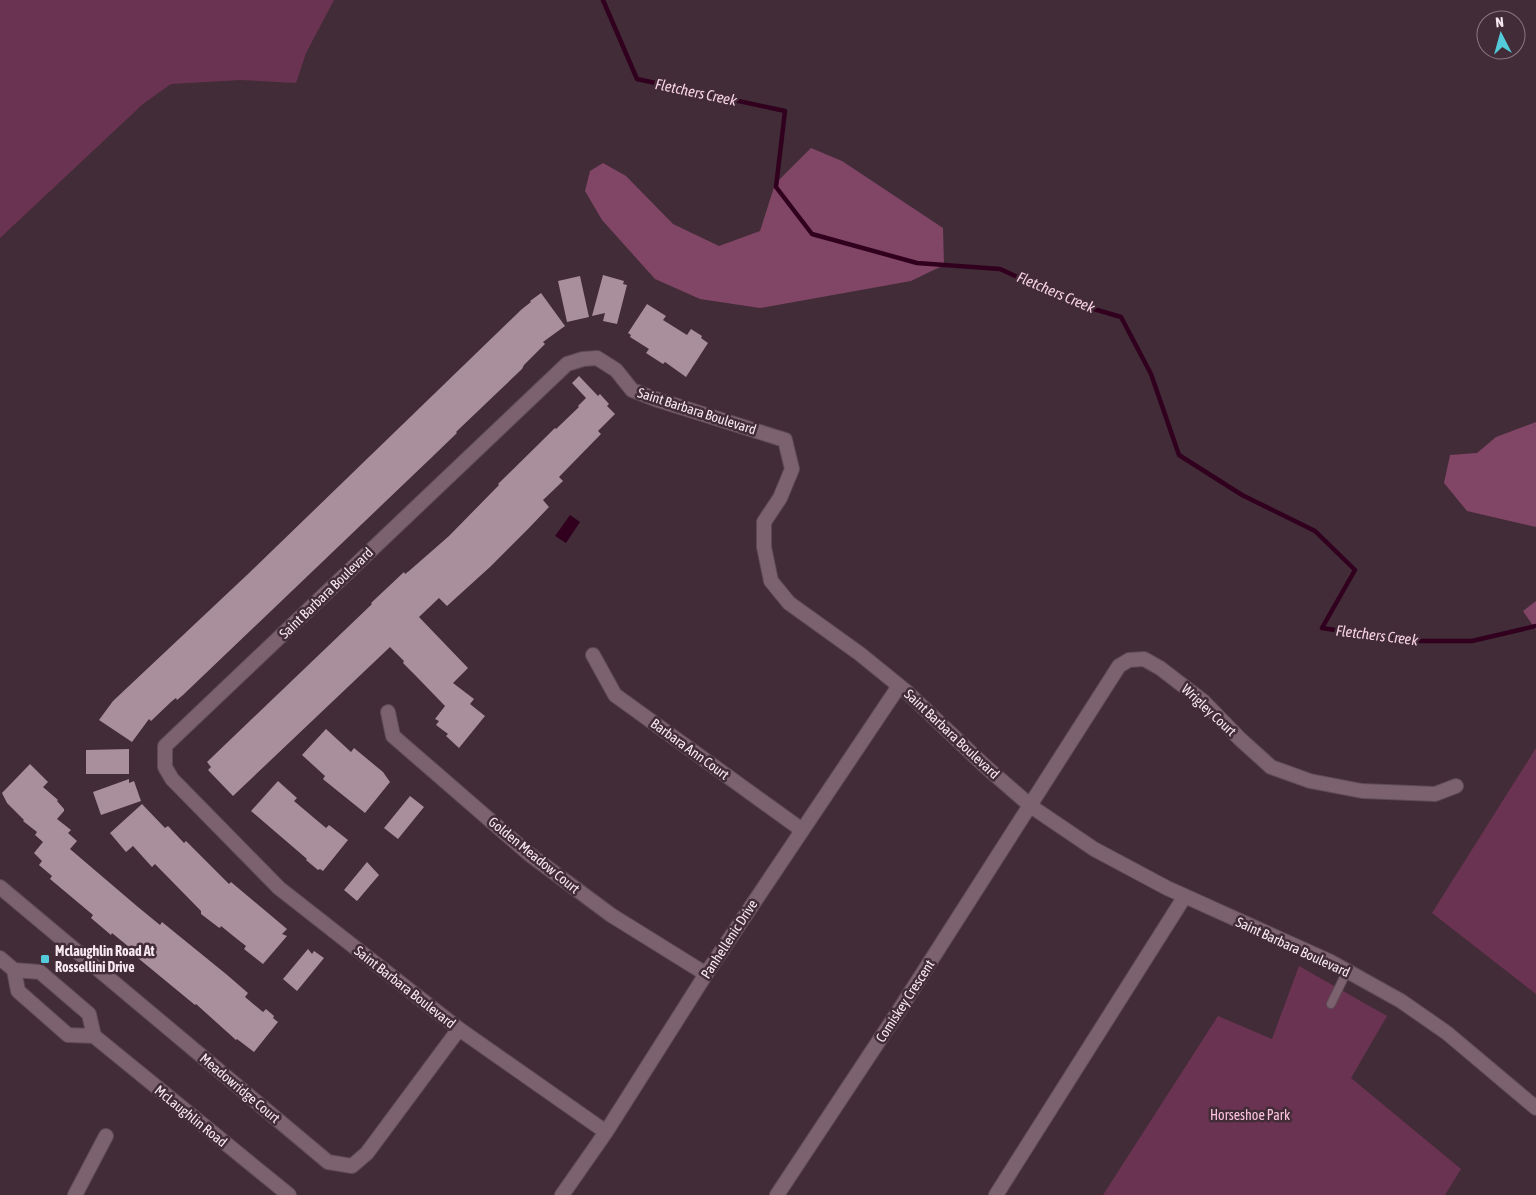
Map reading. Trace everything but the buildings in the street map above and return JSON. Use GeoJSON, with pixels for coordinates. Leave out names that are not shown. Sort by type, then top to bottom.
{"type":"FeatureCollection","features":[{"type":"Feature","properties":{"kind":"street","name":"Saint Barbara Boulevard"},"geometry":{"type":"LineString","coordinates":[[606,1132],[459,1029],[279,888],[172,779],[165,767],[166,746],[567,364],[583,359],[597,358],[616,370],[632,390],[785,440],[792,469],[780,498],[764,522],[764,546],[771,581],[789,603],[860,654],[899,686],[1030,805],[1094,848],[1167,888],[1331,962],[1401,1001],[1426,1018],[1536,1108]]}},
{"type":"Feature","properties":{"kind":"street","name":"Barbara Ann Court"},"geometry":{"type":"LineString","coordinates":[[593,655],[615,695],[802,830]]}},
{"type":"Feature","properties":{"kind":"street","name":"Wrigley Court"},"geometry":{"type":"LineString","coordinates":[[1030,805],[1119,666],[1129,660],[1144,659],[1160,668],[1203,701],[1271,767],[1310,781],[1362,791],[1435,794],[1456,786]]}},
{"type":"Feature","properties":{"kind":"street","name":"Panhellenic Drive"},"geometry":{"type":"LineString","coordinates":[[562,1195],[606,1132],[706,974],[899,686]]}},
{"type":"Feature","properties":{"kind":"street","name":"Golden Meadow Court"},"geometry":{"type":"LineString","coordinates":[[388,712],[393,736],[529,854],[611,915],[706,974]]}},
{"type":"Feature","properties":{"kind":"street","name":"Comiskey Crescent"},"geometry":{"type":"LineString","coordinates":[[777,1195],[898,1012],[1030,805]]}},
{"type":"Feature","properties":{"kind":"street","name":"Meadowridge Court"},"geometry":{"type":"LineString","coordinates":[[0,888],[328,1162],[352,1166],[367,1153],[459,1029]]}},
{"type":"Feature","properties":{"kind":"street"},"geometry":{"type":"LineString","coordinates":[[996,1195],[1185,896]]}},
{"type":"Feature","properties":{"kind":"street"},"geometry":{"type":"LineString","coordinates":[[0,958],[14,970],[40,972],[89,1014],[94,1036],[68,1035],[18,991],[14,970]]}},
{"type":"Feature","properties":{"kind":"street","name":"McLaughlin Road"},"geometry":{"type":"LineString","coordinates":[[94,1036],[289,1195]]}},
{"type":"Feature","properties":{"kind":"street"},"geometry":{"type":"LineString","coordinates":[[75,1195],[106,1136]]}},
{"type":"Feature","properties":{"kind":"lane"},"geometry":{"type":"LineString","coordinates":[[1331,1004],[1347,971]]}},
{"type":"Feature","properties":{"kind":"green space"},"geometry":{"type":"Polygon","coordinates":[[[0,0],[334,0],[306,53],[296,83],[241,80],[171,84],[143,104],[0,238],[0,0]]]}},
{"type":"Feature","properties":{"kind":"green space"},"geometry":{"type":"Polygon","coordinates":[[[1536,748],[1536,994],[1432,913],[1536,748]]]}},
{"type":"Feature","properties":{"kind":"green space","name":"Horseshoe Park"},"geometry":{"type":"Polygon","coordinates":[[[1299,966],[1387,1016],[1351,1078],[1461,1169],[1445,1195],[1103,1195],[1218,1016],[1272,1039],[1299,966]]]}},
{"type":"Feature","properties":{"kind":"shaded area"},"geometry":{"type":"Polygon","coordinates":[[[811,148],[842,161],[943,228],[944,265],[911,281],[760,308],[700,299],[655,279],[602,220],[585,191],[590,171],[603,163],[626,176],[673,224],[719,246],[760,231],[775,184],[811,148]]]}},
{"type":"Feature","properties":{"kind":"shaded area"},"geometry":{"type":"Polygon","coordinates":[[[1536,422],[1536,527],[1467,511],[1444,483],[1450,455],[1477,453],[1496,437],[1536,422]]]}},
{"type":"Feature","properties":{"kind":"shaded area"},"geometry":{"type":"Polygon","coordinates":[[[570,515],[580,522],[566,543],[555,536],[570,515]]]}},
{"type":"Feature","properties":{"kind":"shaded area"},"geometry":{"type":"Polygon","coordinates":[[[1536,601],[1536,630],[1523,611],[1536,601]]]}},
{"type":"Feature","properties":{"kind":"waterway","name":"Fletchers Creek"},"geometry":{"type":"LineString","coordinates":[[603,0],[637,79],[785,111],[776,187],[812,234],[917,263],[1000,269],[1077,304],[1121,317],[1151,374],[1179,455],[1242,495],[1315,531],[1355,570],[1322,628],[1406,641],[1472,641],[1536,626]]}},
{"type":"Feature","properties":{"kind":"place","name":"Mclaughlin Road At Rossellini Drive"},"geometry":{"type":"Point","coordinates":[45,959]}}]}
